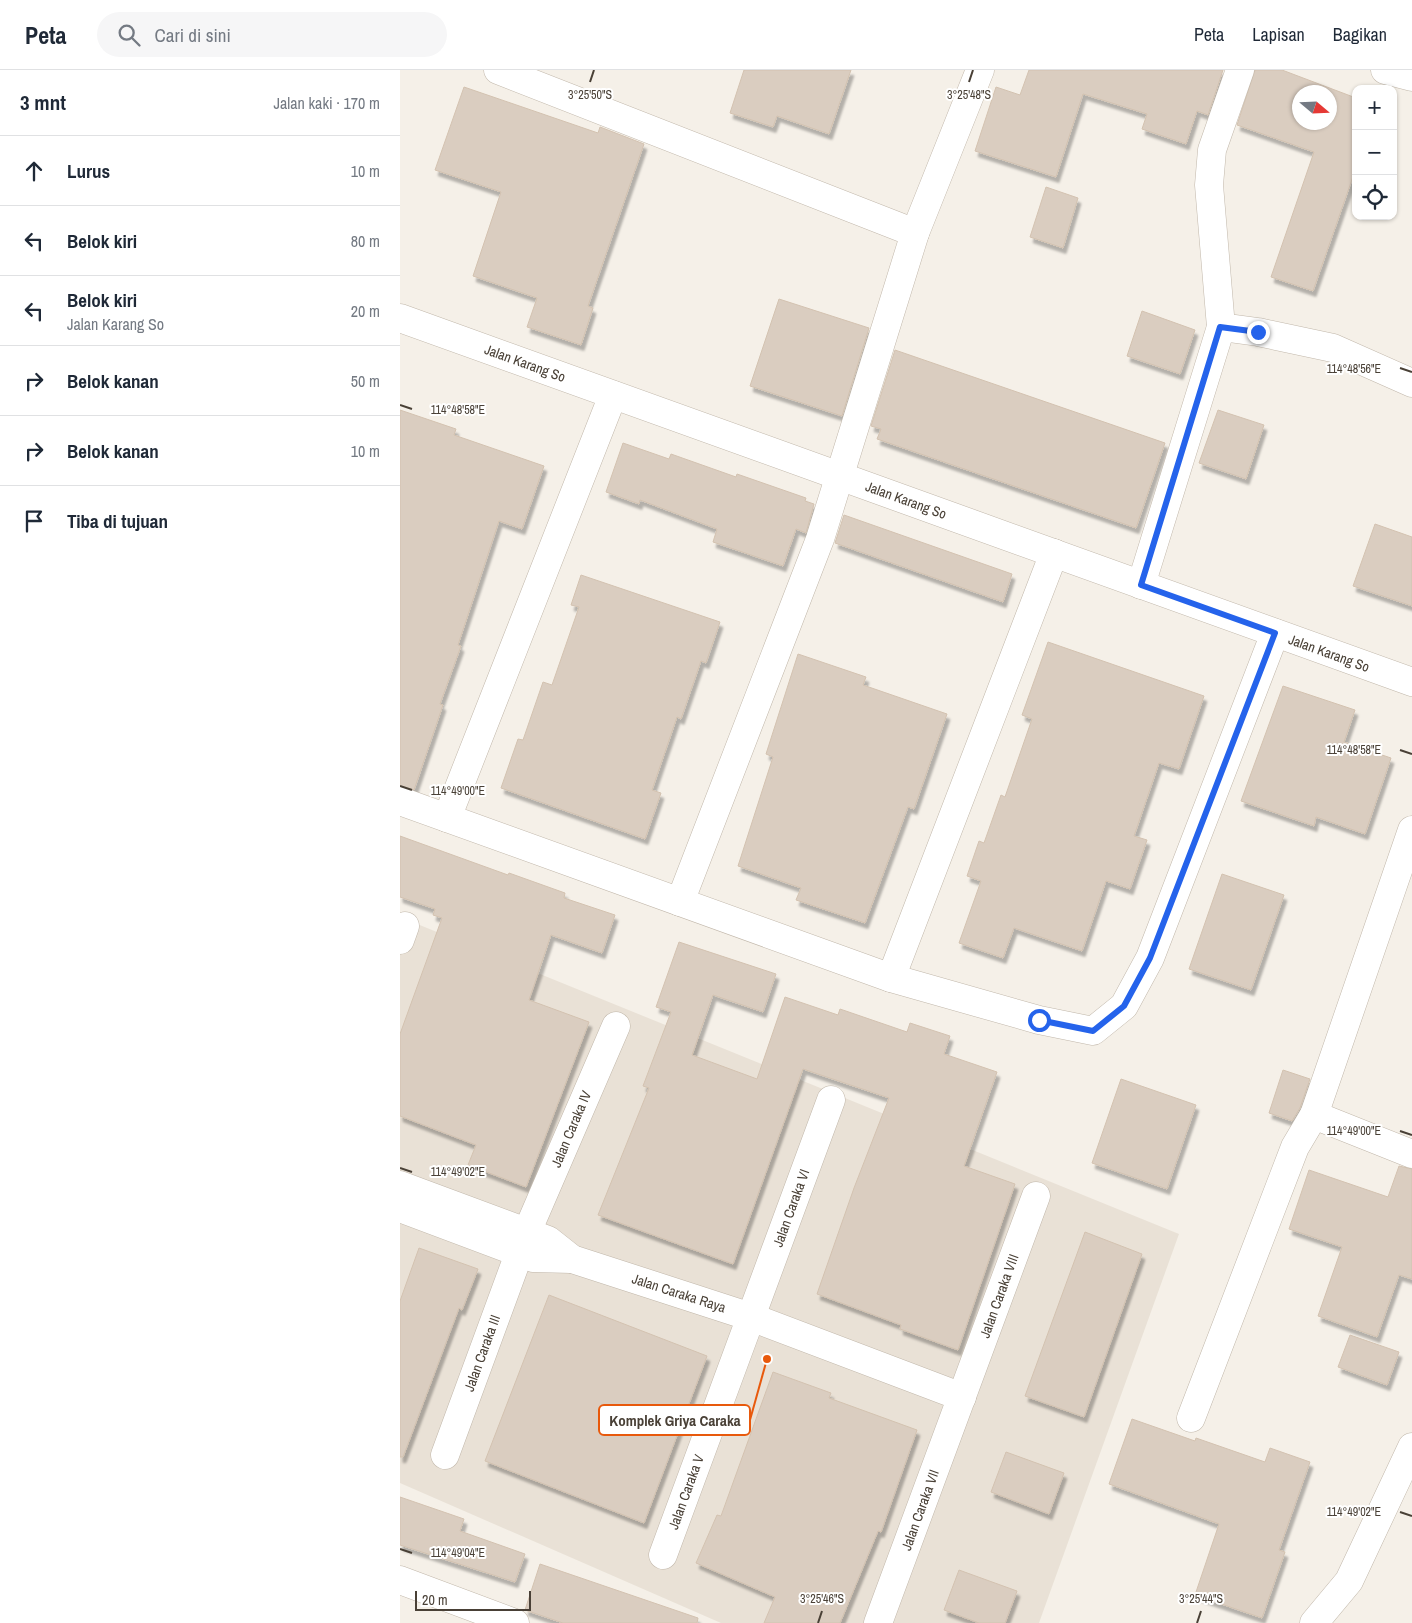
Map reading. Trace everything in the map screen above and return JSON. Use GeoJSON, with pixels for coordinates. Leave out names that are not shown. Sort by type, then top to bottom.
{"type":"FeatureCollection","features":[{"type":"Feature","properties":{"kind":"street"},"geometry":{"type":"LineString","coordinates":[[498,70],[915,233]]}},
{"type":"Feature","properties":{"kind":"street"},"geometry":{"type":"LineString","coordinates":[[680,902],[820,540],[915,233],[980,70]]}},
{"type":"Feature","properties":{"kind":"street"},"geometry":{"type":"LineString","coordinates":[[1141,585],[1220,327],[1209,186],[1212,150],[1240,70]]}},
{"type":"Feature","properties":{"kind":"street"},"geometry":{"type":"LineString","coordinates":[[1385,70],[1412,77]]}},
{"type":"Feature","properties":{"kind":"street","name":"Jalan Karang So"},"geometry":{"type":"LineString","coordinates":[[400,318],[1412,682]]}},
{"type":"Feature","properties":{"kind":"street"},"geometry":{"type":"LineString","coordinates":[[1220,327],[1258,332],[1333,348],[1412,383]]}},
{"type":"Feature","properties":{"kind":"street"},"geometry":{"type":"LineString","coordinates":[[447,818],[613,395]]}},
{"type":"Feature","properties":{"kind":"street"},"geometry":{"type":"LineString","coordinates":[[891,978],[1054,553]]}},
{"type":"Feature","properties":{"kind":"street"},"geometry":{"type":"LineString","coordinates":[[400,801],[891,978],[1039,1020],[1093,1031],[1124,1006],[1150,958],[1275,633]]}},
{"type":"Feature","properties":{"kind":"street"},"geometry":{"type":"LineString","coordinates":[[1191,1418],[1295,1147],[1314,1115],[1412,830]]}},
{"type":"Feature","properties":{"kind":"street","name":"Jalan Caraka IV"},"geometry":{"type":"LineString","coordinates":[[523,1242],[616,1026]]}},
{"type":"Feature","properties":{"kind":"street","name":"Jalan Caraka VI"},"geometry":{"type":"LineString","coordinates":[[751,1316],[831,1100]]}},
{"type":"Feature","properties":{"kind":"street"},"geometry":{"type":"LineString","coordinates":[[1314,1115],[1412,1154]]}},
{"type":"Feature","properties":{"kind":"street"},"geometry":{"type":"LineString","coordinates":[[400,1185],[523,1242]]}},
{"type":"Feature","properties":{"kind":"street","name":"Jalan Caraka VIII"},"geometry":{"type":"LineString","coordinates":[[962,1397],[1036,1196]]}},
{"type":"Feature","properties":{"kind":"street"},"geometry":{"type":"LineString","coordinates":[[400,1208],[523,1242]]}},
{"type":"Feature","properties":{"kind":"street","name":"Jalan Caraka Raya"},"geometry":{"type":"LineString","coordinates":[[523,1242],[533,1258],[572,1259],[751,1316],[962,1397]]}},
{"type":"Feature","properties":{"kind":"street","name":"Jalan Caraka III"},"geometry":{"type":"LineString","coordinates":[[445,1455],[523,1242]]}},
{"type":"Feature","properties":{"kind":"street","name":"Jalan Caraka V"},"geometry":{"type":"LineString","coordinates":[[663,1555],[751,1316]]}},
{"type":"Feature","properties":{"kind":"street","name":"Jalan Caraka VII"},"geometry":{"type":"LineString","coordinates":[[878,1623],[962,1397]]}},
{"type":"Feature","properties":{"kind":"street"},"geometry":{"type":"LineString","coordinates":[[1314,1623],[1349,1580],[1412,1446]]}},
{"type":"Feature","properties":{"kind":"street"},"geometry":{"type":"LineString","coordinates":[[400,1580],[515,1623]]}},
{"type":"Feature","properties":{"kind":"shaded area"},"geometry":{"type":"Polygon","coordinates":[[[400,917],[1179,1234],[1039,1623],[721,1623],[400,1483],[400,917]]]}},
{"type":"Feature","properties":{"kind":"building"},"geometry":{"type":"Polygon","coordinates":[[[744,70],[851,70],[829,134],[777,116],[773,127],[730,113],[744,70]]]}},
{"type":"Feature","properties":{"kind":"building"},"geometry":{"type":"Polygon","coordinates":[[[1029,70],[1223,70],[1208,115],[1197,111],[1186,144],[1142,129],[1147,114],[1083,94],[1056,177],[975,151],[996,87],[1020,95],[1029,70]]]}},
{"type":"Feature","properties":{"kind":"building"},"geometry":{"type":"Polygon","coordinates":[[[1255,70],[1282,70],[1322,85],[1292,85],[1292,130],[1337,130],[1337,91],[1352,96],[1352,179],[1313,291],[1271,277],[1314,152],[1237,125],[1255,70]]]}},
{"type":"Feature","properties":{"kind":"building"},"geometry":{"type":"Polygon","coordinates":[[[464,87],[598,133],[600,127],[644,144],[588,306],[593,308],[581,345],[527,327],[537,298],[473,276],[501,192],[435,170],[464,87]]]}},
{"type":"Feature","properties":{"kind":"building"},"geometry":{"type":"Polygon","coordinates":[[[1046,187],[1078,198],[1063,248],[1030,237],[1046,187]]]}},
{"type":"Feature","properties":{"kind":"building"},"geometry":{"type":"Polygon","coordinates":[[[779,299],[869,328],[842,416],[750,386],[779,299]]]}},
{"type":"Feature","properties":{"kind":"building"},"geometry":{"type":"Polygon","coordinates":[[[1142,311],[1195,330],[1180,374],[1127,356],[1142,311]]]}},
{"type":"Feature","properties":{"kind":"building"},"geometry":{"type":"Polygon","coordinates":[[[895,350],[1165,443],[1136,528],[877,439],[881,429],[871,426],[895,350]]]}},
{"type":"Feature","properties":{"kind":"building"},"geometry":{"type":"Polygon","coordinates":[[[400,410],[456,429],[454,435],[544,466],[522,529],[499,521],[458,645],[461,646],[440,704],[443,705],[414,790],[400,786],[400,410]]]}},
{"type":"Feature","properties":{"kind":"building"},"geometry":{"type":"Polygon","coordinates":[[[1218,410],[1264,425],[1246,479],[1199,463],[1218,410]]]}},
{"type":"Feature","properties":{"kind":"building"},"geometry":{"type":"Polygon","coordinates":[[[623,443],[669,459],[671,454],[736,477],[737,474],[806,498],[805,501],[814,504],[806,533],[796,529],[783,566],[713,542],[717,529],[640,500],[639,504],[606,492],[623,443]]]}},
{"type":"Feature","properties":{"kind":"building"},"geometry":{"type":"Polygon","coordinates":[[[844,515],[1012,574],[1003,602],[835,543],[844,515]]]}},
{"type":"Feature","properties":{"kind":"building"},"geometry":{"type":"Polygon","coordinates":[[[1375,524],[1412,537],[1412,606],[1353,586],[1375,524]]]}},
{"type":"Feature","properties":{"kind":"building"},"geometry":{"type":"Polygon","coordinates":[[[581,575],[720,622],[706,663],[701,661],[681,719],[677,717],[652,790],[661,793],[645,839],[501,788],[518,739],[523,740],[543,682],[552,685],[579,607],[571,605],[581,575]]]}},
{"type":"Feature","properties":{"kind":"building"},"geometry":{"type":"Polygon","coordinates":[[[1048,642],[1204,696],[1179,769],[1159,763],[1134,836],[1147,840],[1130,889],[1106,881],[1082,951],[1014,928],[1003,958],[959,943],[981,881],[967,876],[979,841],[984,843],[1001,795],[1005,797],[1032,719],[1022,715],[1048,642]]]}},
{"type":"Feature","properties":{"kind":"building"},"geometry":{"type":"Polygon","coordinates":[[[798,654],[866,677],[863,685],[947,714],[914,809],[908,807],[865,923],[796,900],[801,888],[738,866],[773,757],[766,754],[798,654]]]}},
{"type":"Feature","properties":{"kind":"building"},"geometry":{"type":"Polygon","coordinates":[[[1283,686],[1355,710],[1344,742],[1391,758],[1365,834],[1316,817],[1314,826],[1241,801],[1283,686]]]}},
{"type":"Feature","properties":{"kind":"building"},"geometry":{"type":"Polygon","coordinates":[[[400,836],[508,875],[509,873],[565,893],[564,898],[615,915],[602,953],[551,935],[529,1000],[589,1022],[526,1187],[468,1165],[476,1145],[400,1116],[400,1034],[442,918],[433,915],[435,909],[400,897],[400,836]]]}},
{"type":"Feature","properties":{"kind":"building"},"geometry":{"type":"Polygon","coordinates":[[[1222,874],[1284,895],[1251,990],[1189,969],[1222,874]]]}},
{"type":"Feature","properties":{"kind":"building"},"geometry":{"type":"Polygon","coordinates":[[[679,942],[776,974],[763,1012],[713,995],[692,1055],[757,1079],[785,997],[838,1015],[840,1009],[907,1032],[910,1023],[950,1036],[944,1054],[997,1072],[964,1166],[1015,1184],[958,1350],[900,1329],[901,1325],[817,1294],[854,1188],[889,1098],[803,1069],[733,1264],[598,1215],[649,1088],[643,1086],[671,1012],[656,1007],[679,942]]]}},
{"type":"Feature","properties":{"kind":"building"},"geometry":{"type":"Polygon","coordinates":[[[1283,1070],[1310,1079],[1300,1108],[1292,1121],[1269,1113],[1283,1070]]]}},
{"type":"Feature","properties":{"kind":"building"},"geometry":{"type":"Polygon","coordinates":[[[1121,1079],[1196,1105],[1167,1189],[1092,1163],[1121,1079]]]}},
{"type":"Feature","properties":{"kind":"building"},"geometry":{"type":"Polygon","coordinates":[[[1399,1166],[1412,1169],[1412,1279],[1399,1275],[1377,1337],[1318,1316],[1342,1247],[1289,1229],[1309,1170],[1388,1197],[1399,1166]]]}},
{"type":"Feature","properties":{"kind":"building"},"geometry":{"type":"Polygon","coordinates":[[[1085,1232],[1142,1254],[1084,1417],[1025,1396],[1085,1232]]]}},
{"type":"Feature","properties":{"kind":"building"},"geometry":{"type":"Polygon","coordinates":[[[419,1248],[478,1269],[462,1310],[459,1308],[403,1457],[400,1457],[400,1301],[419,1248]]]}},
{"type":"Feature","properties":{"kind":"building"},"geometry":{"type":"Polygon","coordinates":[[[549,1295],[707,1356],[644,1523],[485,1461],[549,1295]]]}},
{"type":"Feature","properties":{"kind":"building"},"geometry":{"type":"Polygon","coordinates":[[[1350,1335],[1399,1352],[1387,1385],[1338,1367],[1350,1335]]]}},
{"type":"Feature","properties":{"kind":"building"},"geometry":{"type":"Polygon","coordinates":[[[773,1372],[831,1393],[829,1398],[917,1430],[881,1532],[878,1531],[840,1623],[764,1623],[775,1597],[696,1563],[717,1515],[721,1516],[773,1372]]]}},
{"type":"Feature","properties":{"kind":"building"},"geometry":{"type":"Polygon","coordinates":[[[1132,1419],[1195,1441],[1196,1438],[1265,1462],[1270,1448],[1310,1462],[1279,1550],[1285,1552],[1262,1618],[1195,1595],[1219,1524],[1109,1484],[1132,1419]]]}},
{"type":"Feature","properties":{"kind":"building"},"geometry":{"type":"Polygon","coordinates":[[[1006,1452],[1064,1473],[1049,1514],[991,1492],[1006,1452]]]}},
{"type":"Feature","properties":{"kind":"building"},"geometry":{"type":"Polygon","coordinates":[[[400,1497],[464,1519],[460,1531],[525,1554],[515,1582],[400,1545],[400,1497]]]}},
{"type":"Feature","properties":{"kind":"building"},"geometry":{"type":"Polygon","coordinates":[[[540,1564],[698,1618],[697,1623],[563,1623],[525,1610],[540,1564]]]}},
{"type":"Feature","properties":{"kind":"building"},"geometry":{"type":"Polygon","coordinates":[[[959,1570],[1017,1591],[1005,1623],[979,1623],[944,1610],[959,1570]]]}},
{"type":"Feature","properties":{"kind":"place","name":"Komplek Griya Caraka"},"geometry":{"type":"Point","coordinates":[767,1359]}},
{"type":"Feature","properties":{"kind":"route"},"geometry":{"type":"LineString","coordinates":[[1039,1020],[1093,1031],[1124,1006],[1150,958],[1275,633],[1141,585],[1220,327],[1258,332]]}}]}
